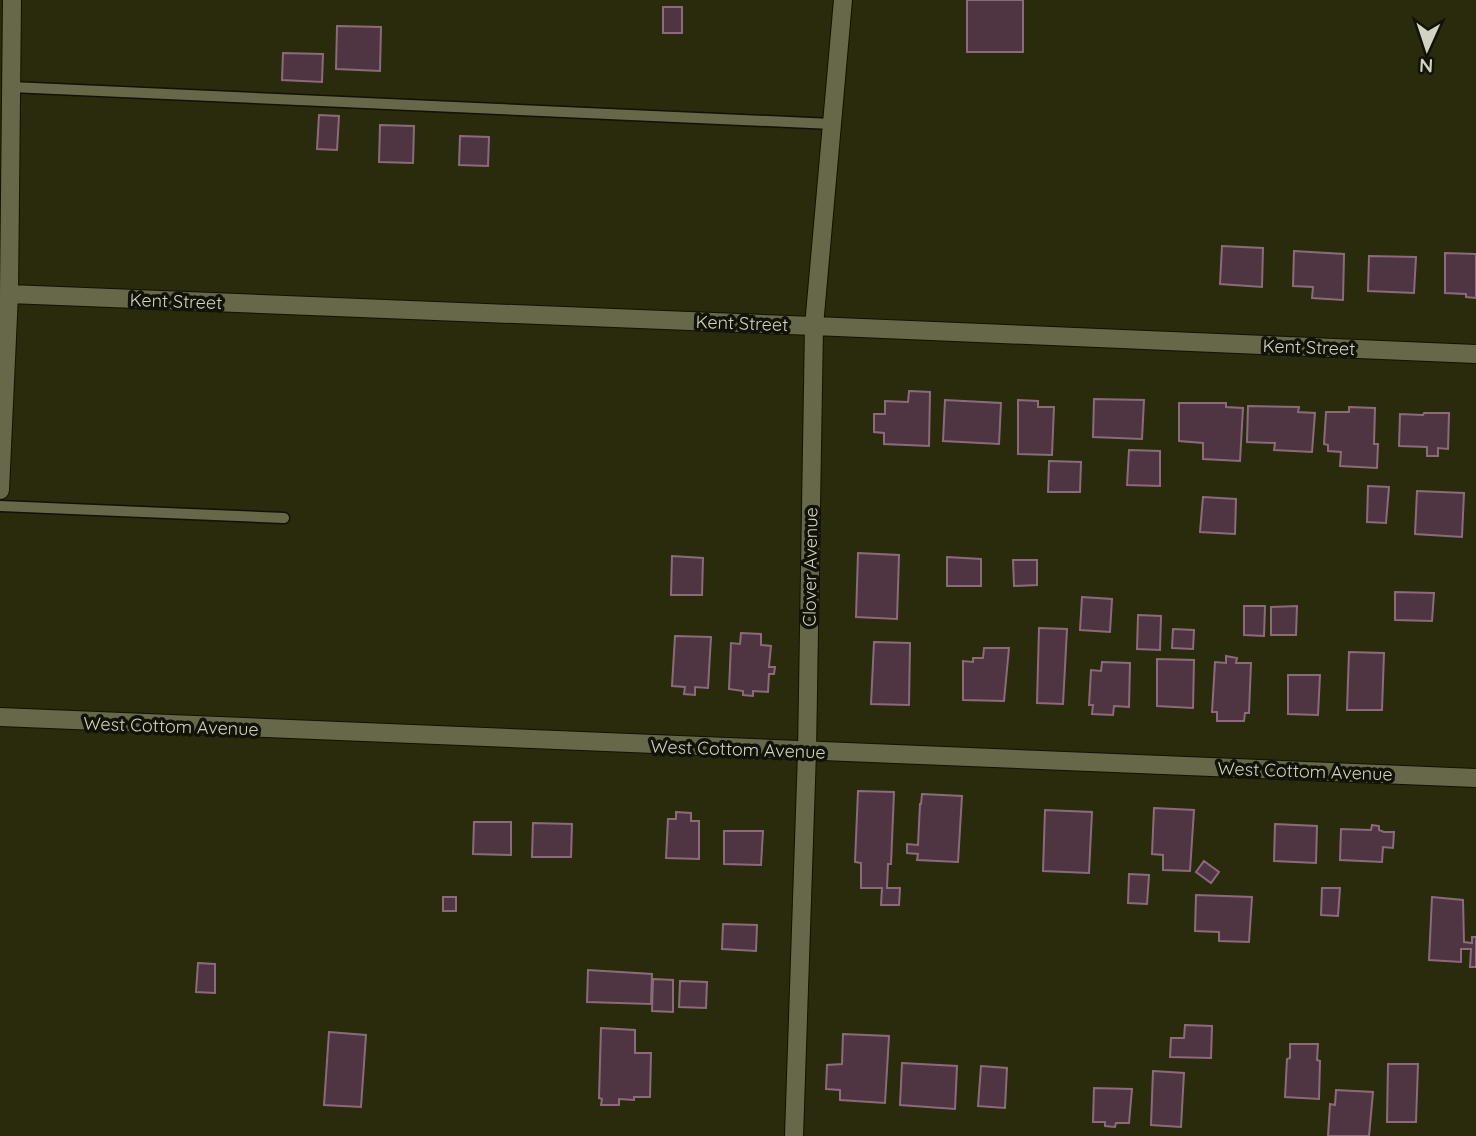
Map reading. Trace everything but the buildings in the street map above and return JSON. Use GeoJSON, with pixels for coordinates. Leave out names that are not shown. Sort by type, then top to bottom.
{"type":"FeatureCollection","features":[{"type":"Feature","properties":{"kind":"street"},"geometry":{"type":"LineString","coordinates":[[0,490],[2,396],[9,294],[5,175],[11,87],[12,0]]}},
{"type":"Feature","properties":{"kind":"street","name":"Clover Avenue"},"geometry":{"type":"LineString","coordinates":[[794,1136],[807,752],[814,326],[843,0]]}},
{"type":"Feature","properties":{"kind":"street","name":"Kent Street"},"geometry":{"type":"LineString","coordinates":[[9,294],[1476,354]]}},
{"type":"Feature","properties":{"kind":"street","name":"West Cottom Avenue"},"geometry":{"type":"LineString","coordinates":[[0,718],[1476,778]]}},
{"type":"Feature","properties":{"kind":"lane"},"geometry":{"type":"LineString","coordinates":[[11,87],[832,124]]}},
{"type":"Feature","properties":{"kind":"lane"},"geometry":{"type":"LineString","coordinates":[[0,506],[284,518]]}}]}
